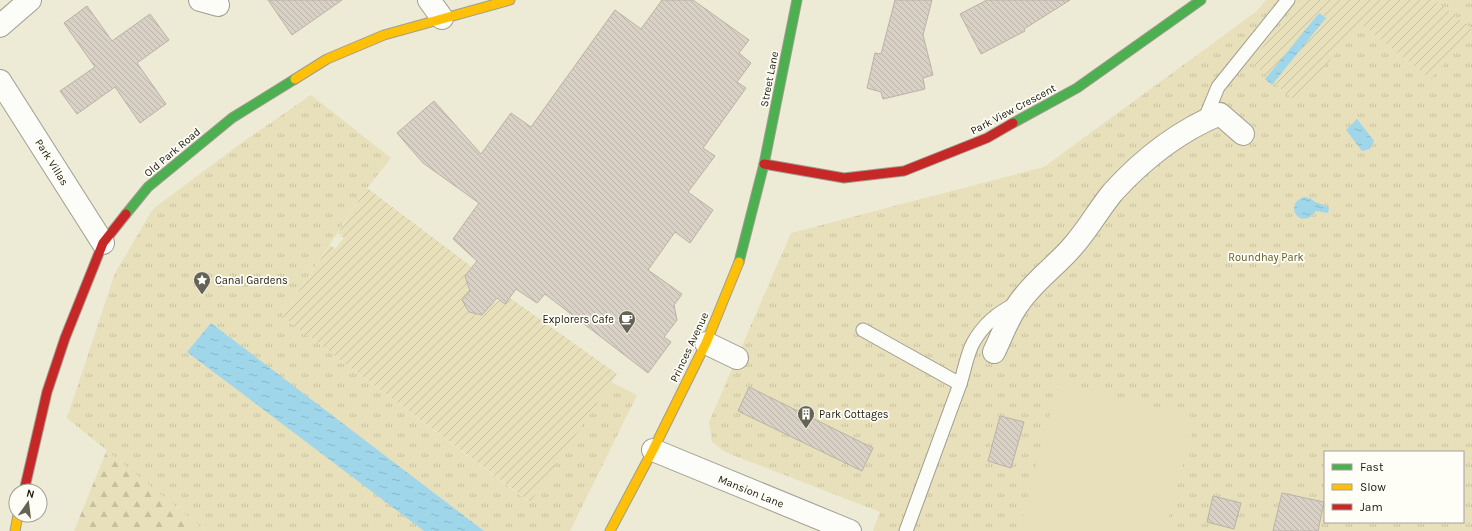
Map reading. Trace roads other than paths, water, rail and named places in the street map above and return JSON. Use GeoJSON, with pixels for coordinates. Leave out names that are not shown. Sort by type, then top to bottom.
{"type":"FeatureCollection","features":[{"type":"Feature","properties":{"kind":"street"},"geometry":{"type":"LineString","coordinates":[[0,26],[30,0]]}},
{"type":"Feature","properties":{"kind":"street"},"geometry":{"type":"LineString","coordinates":[[429,0],[442,18]]}},
{"type":"Feature","properties":{"kind":"street","name":"Old Park Road"},"geometry":{"type":"LineString","coordinates":[[26,483],[47,392],[65,338],[103,243],[148,187],[232,118],[327,59],[384,35],[510,0]]}},
{"type":"Feature","properties":{"kind":"street","name":"Street Lane"},"geometry":{"type":"LineString","coordinates":[[764,164],[797,0]]}},
{"type":"Feature","properties":{"kind":"street","name":"Park View Crescent"},"geometry":{"type":"LineString","coordinates":[[764,164],[844,178],[904,170],[987,138],[1077,88],[1201,0]]}},
{"type":"Feature","properties":{"kind":"street","name":"Park Villas"},"geometry":{"type":"LineString","coordinates":[[0,81],[103,243]]}},
{"type":"Feature","properties":{"kind":"street"},"geometry":{"type":"LineString","coordinates":[[994,352],[1018,303],[1047,271],[1072,248],[1113,193],[1134,172],[1168,143],[1204,121],[1220,114],[1243,134]]}},
{"type":"Feature","properties":{"kind":"street","name":"Princes Avenue"},"geometry":{"type":"LineString","coordinates":[[610,531],[653,450],[706,343],[738,266],[764,164]]}},
{"type":"Feature","properties":{"kind":"street"},"geometry":{"type":"LineString","coordinates":[[706,343],[737,358]]}},
{"type":"Feature","properties":{"kind":"street","name":"Mansion Lane"},"geometry":{"type":"LineString","coordinates":[[653,450],[850,531]]}},
{"type":"Feature","properties":{"kind":"lane"},"geometry":{"type":"LineString","coordinates":[[1204,121],[1218,87],[1288,0]]}},
{"type":"Feature","properties":{"kind":"lane"},"geometry":{"type":"LineString","coordinates":[[906,531],[960,384],[973,343],[992,318],[1006,308],[1018,303]]}},
{"type":"Feature","properties":{"kind":"lane"},"geometry":{"type":"LineString","coordinates":[[863,330],[960,384]]}},
{"type":"Feature","properties":{"kind":"water"},"geometry":{"type":"Polygon","coordinates":[[[1319,13],[1326,18],[1272,85],[1265,79],[1319,13]]]}},
{"type":"Feature","properties":{"kind":"water"},"geometry":{"type":"Polygon","coordinates":[[[1357,119],[1374,141],[1370,149],[1362,151],[1346,130],[1357,119]]]}},
{"type":"Feature","properties":{"kind":"water"},"geometry":{"type":"Polygon","coordinates":[[[1304,197],[1310,198],[1315,202],[1329,207],[1328,213],[1316,211],[1310,217],[1304,219],[1300,218],[1294,210],[1298,200],[1304,197]]]}},
{"type":"Feature","properties":{"kind":"water"},"geometry":{"type":"Polygon","coordinates":[[[211,323],[484,531],[424,531],[187,352],[211,323]]]}},
{"type":"Feature","properties":{"kind":"place","name":"Canal Gardens"},"geometry":{"type":"Point","coordinates":[202,295]}},
{"type":"Feature","properties":{"kind":"place","name":"Explorers Cafe"},"geometry":{"type":"Point","coordinates":[627,334]}},
{"type":"Feature","properties":{"kind":"place","name":"Park Cottages"},"geometry":{"type":"Point","coordinates":[806,429]}},
{"type":"Feature","properties":{"kind":"park label","name":"Roundhay Park"},"geometry":{"type":"Point","coordinates":[1266,257]}}]}
